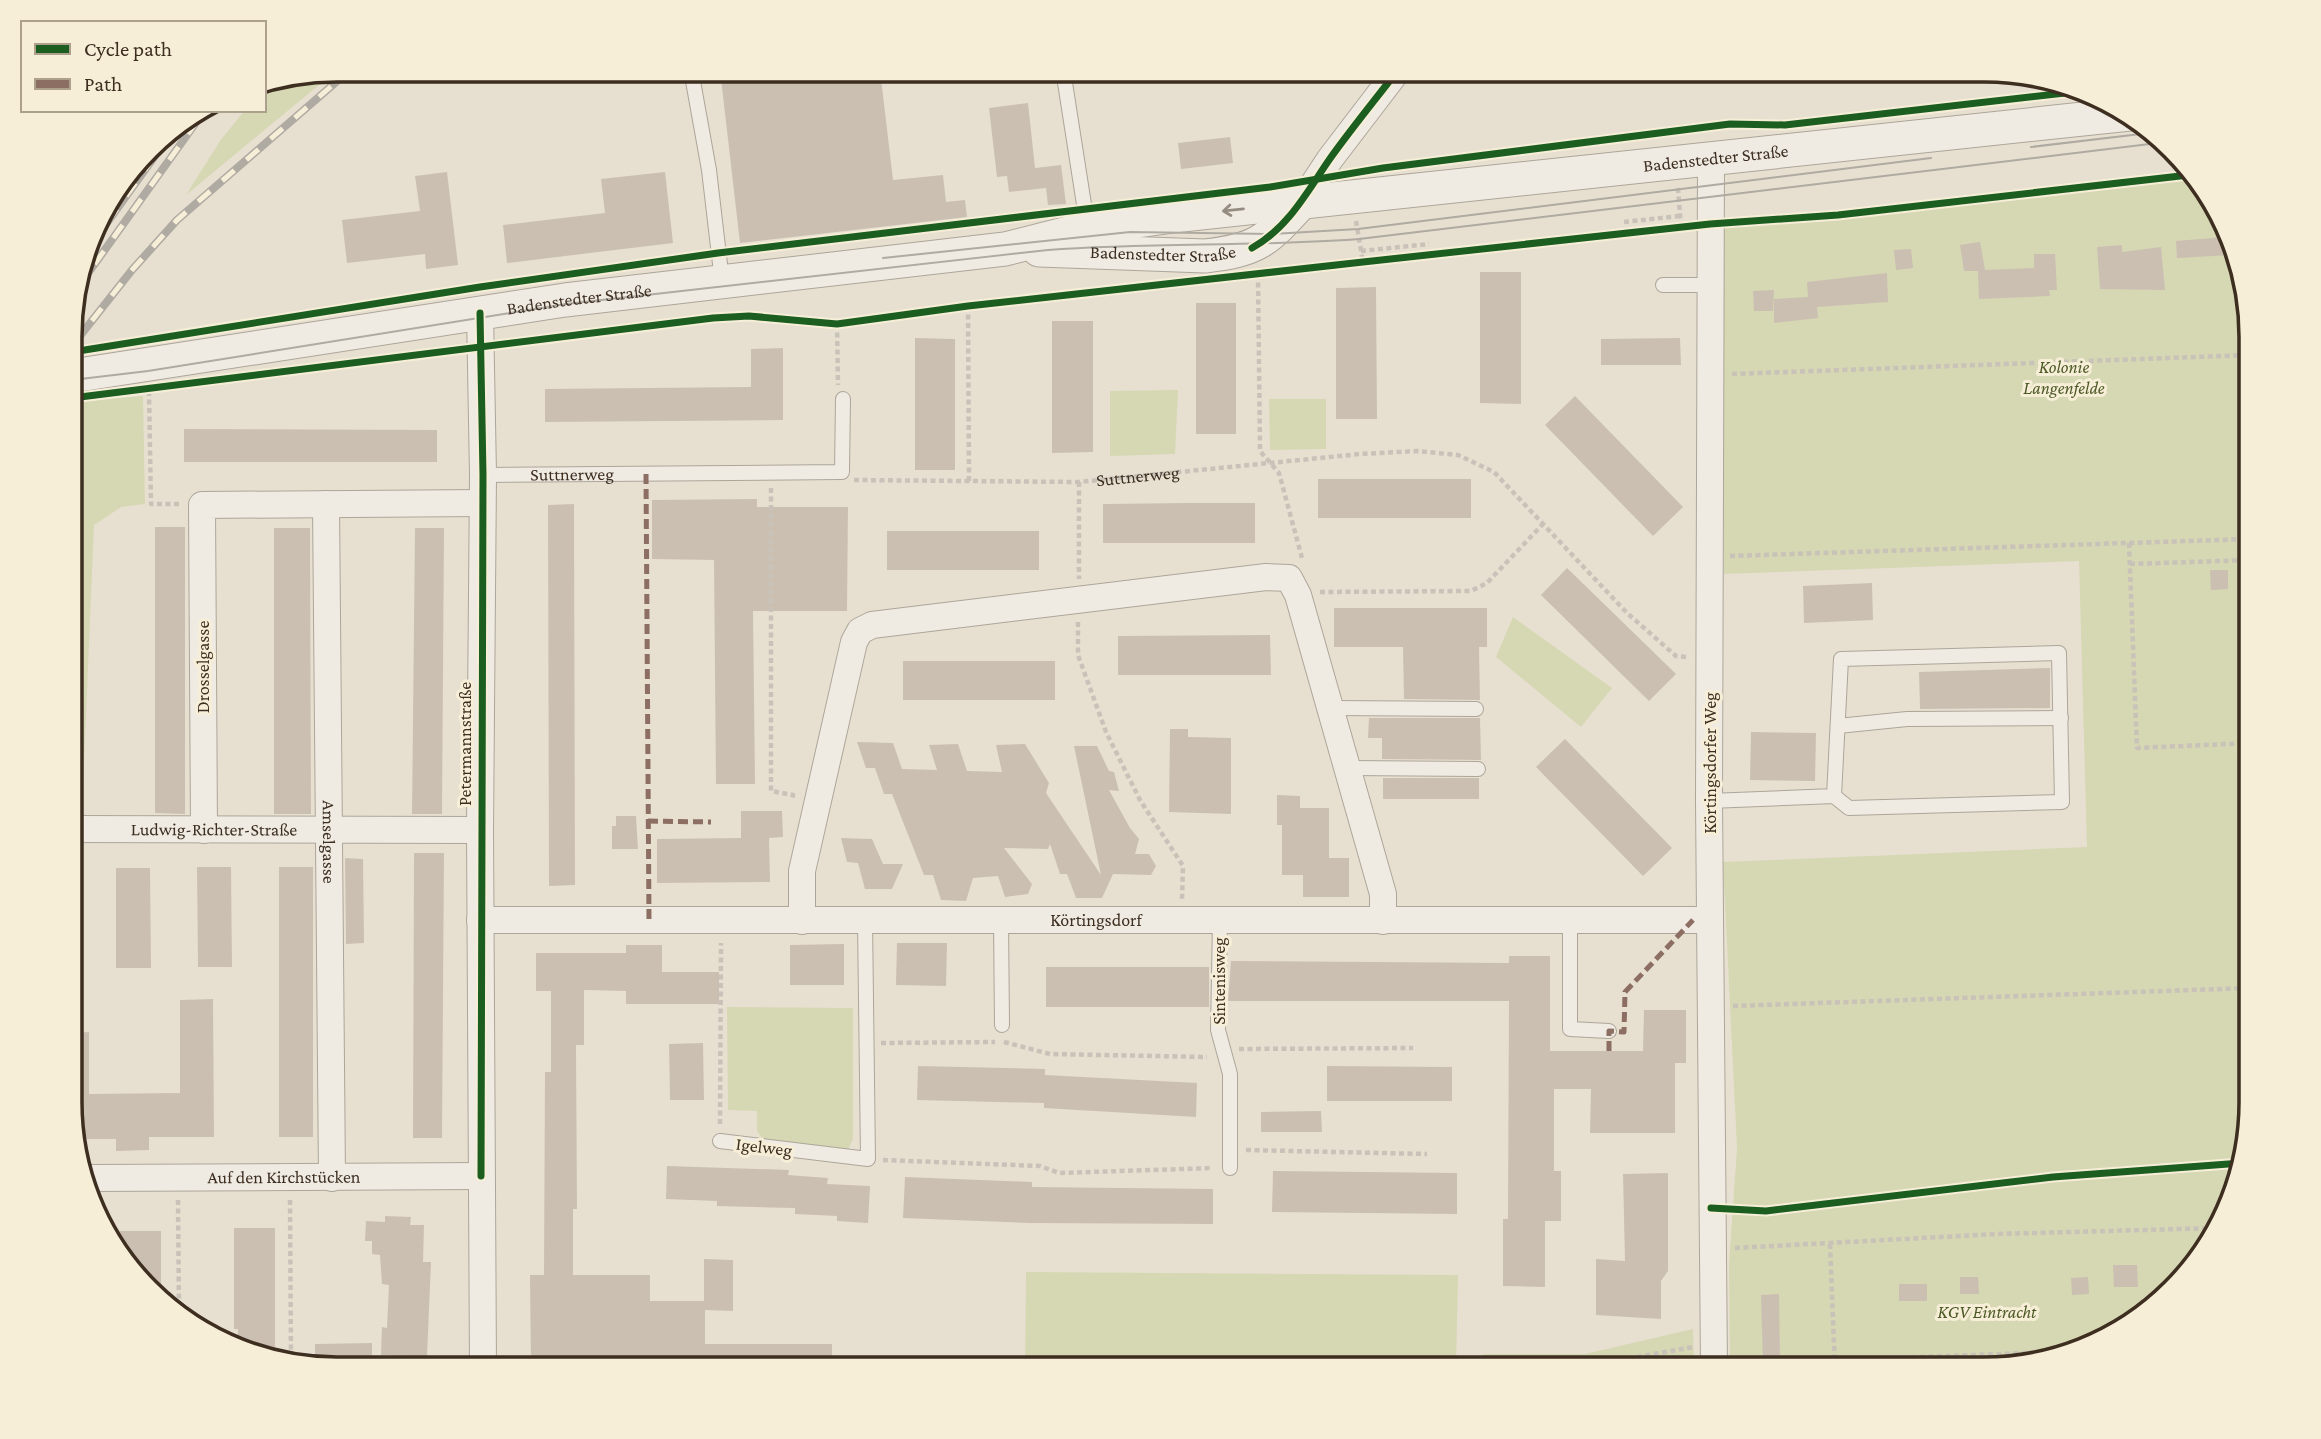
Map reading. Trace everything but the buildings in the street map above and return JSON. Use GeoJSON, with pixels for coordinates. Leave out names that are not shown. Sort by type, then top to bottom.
{"type":"FeatureCollection","features":[{"type":"Feature","properties":{"kind":"street"},"geometry":{"type":"LineString","coordinates":[[1301,203],[1330,159],[1389,82]]}},
{"type":"Feature","properties":{"kind":"street","name":"Badenstedter Straße"},"geometry":{"type":"LineString","coordinates":[[82,375],[480,313],[722,281],[1090,240],[1301,203],[2111,116]]}},
{"type":"Feature","properties":{"kind":"street","name":"Körtingsdorfer Weg"},"geometry":{"type":"LineString","coordinates":[[1712,157],[1709,801],[1714,1356]]}},
{"type":"Feature","properties":{"kind":"street","name":"Petermannstraße"},"geometry":{"type":"LineString","coordinates":[[480,313],[483,475],[480,830],[483,1357]]}},
{"type":"Feature","properties":{"kind":"street"},"geometry":{"type":"LineString","coordinates":[[202,505],[482,503]]}},
{"type":"Feature","properties":{"kind":"street","name":"Amselgasse"},"geometry":{"type":"LineString","coordinates":[[326,504],[332,1178]]}},
{"type":"Feature","properties":{"kind":"street","name":"Drosselgasse"},"geometry":{"type":"LineString","coordinates":[[202,505],[204,830]]}},
{"type":"Feature","properties":{"kind":"street"},"geometry":{"type":"LineString","coordinates":[[802,920],[802,872],[854,642],[860,631],[872,625],[1266,577],[1289,578],[1298,595],[1383,894],[1383,921]]}},
{"type":"Feature","properties":{"kind":"street","name":"Ludwig-Richter-Straße"},"geometry":{"type":"LineString","coordinates":[[82,829],[480,830]]}},
{"type":"Feature","properties":{"kind":"street","name":"Körtingsdorf"},"geometry":{"type":"LineString","coordinates":[[480,920],[1710,920]]}},
{"type":"Feature","properties":{"kind":"street","name":"Auf den Kirchstücken"},"geometry":{"type":"LineString","coordinates":[[94,1178],[481,1176]]}},
{"type":"Feature","properties":{"kind":"lane"},"geometry":{"type":"LineString","coordinates":[[693,82],[709,170],[722,281]]}},
{"type":"Feature","properties":{"kind":"lane"},"geometry":{"type":"LineString","coordinates":[[1065,82],[1090,240]]}},
{"type":"Feature","properties":{"kind":"lane"},"geometry":{"type":"LineString","coordinates":[[1663,285],[1710,285]]}},
{"type":"Feature","properties":{"kind":"lane"},"geometry":{"type":"LineString","coordinates":[[842,472],[843,398]]}},
{"type":"Feature","properties":{"kind":"lane","name":"Suttnerweg"},"geometry":{"type":"LineString","coordinates":[[483,475],[842,472]]}},
{"type":"Feature","properties":{"kind":"lane"},"geometry":{"type":"LineString","coordinates":[[1709,801],[1834,796],[1849,808],[2062,802],[2059,653],[1841,659],[1834,796]]}},
{"type":"Feature","properties":{"kind":"lane"},"geometry":{"type":"LineString","coordinates":[[1331,708],[1476,709]]}},
{"type":"Feature","properties":{"kind":"lane"},"geometry":{"type":"LineString","coordinates":[[1838,726],[1907,719],[2061,718]]}},
{"type":"Feature","properties":{"kind":"lane"},"geometry":{"type":"LineString","coordinates":[[1348,768],[1478,769]]}},
{"type":"Feature","properties":{"kind":"lane","name":"Sintenisweg"},"geometry":{"type":"LineString","coordinates":[[1220,919],[1218,1030],[1230,1074],[1230,1168]]}},
{"type":"Feature","properties":{"kind":"lane"},"geometry":{"type":"LineString","coordinates":[[865,920],[869,1159]]}},
{"type":"Feature","properties":{"kind":"lane"},"geometry":{"type":"LineString","coordinates":[[1001,920],[1002,1024]]}},
{"type":"Feature","properties":{"kind":"lane"},"geometry":{"type":"LineString","coordinates":[[1570,921],[1570,1029],[1609,1031]]}},
{"type":"Feature","properties":{"kind":"lane","name":"Igelweg"},"geometry":{"type":"LineString","coordinates":[[720,1141],[869,1159]]}},
{"type":"Feature","properties":{"kind":"path"},"geometry":{"type":"LineString","coordinates":[[1624,222],[1680,216]]}},
{"type":"Feature","properties":{"kind":"path"},"geometry":{"type":"LineString","coordinates":[[1361,251],[1429,244]]}},
{"type":"Feature","properties":{"kind":"path"},"geometry":{"type":"LineString","coordinates":[[1258,274],[1260,452],[1279,473],[1303,561],[1289,578]]}},
{"type":"Feature","properties":{"kind":"path"},"geometry":{"type":"LineString","coordinates":[[968,306],[968,481]]}},
{"type":"Feature","properties":{"kind":"path"},"geometry":{"type":"LineString","coordinates":[[837,324],[838,388],[843,398]]}},
{"type":"Feature","properties":{"kind":"path"},"geometry":{"type":"LineString","coordinates":[[1710,375],[2239,355]]}},
{"type":"Feature","properties":{"kind":"path"},"geometry":{"type":"LineString","coordinates":[[148,366],[151,504],[202,505]]}},
{"type":"Feature","properties":{"kind":"path"},"geometry":{"type":"LineString","coordinates":[[772,473],[771,791],[793,795],[791,807]]}},
{"type":"Feature","properties":{"kind":"path"},"geometry":{"type":"LineString","coordinates":[[1079,482],[1078,655],[1106,733],[1140,800],[1183,866],[1181,919]]}},
{"type":"Feature","properties":{"kind":"path"},"geometry":{"type":"LineString","coordinates":[[1313,592],[1471,592],[1487,583],[1543,524]]}},
{"type":"Feature","properties":{"kind":"path"},"geometry":{"type":"LineString","coordinates":[[1712,557],[2239,539]]}},
{"type":"Feature","properties":{"kind":"path"},"geometry":{"type":"LineString","coordinates":[[2129,543],[2137,748],[2239,743]]}},
{"type":"Feature","properties":{"kind":"path"},"geometry":{"type":"LineString","coordinates":[[2130,564],[2239,560]]}},
{"type":"Feature","properties":{"kind":"path"},"geometry":{"type":"LineString","coordinates":[[1711,1007],[2239,988]]}},
{"type":"Feature","properties":{"kind":"path"},"geometry":{"type":"LineString","coordinates":[[1002,1024],[1002,1042]]}},
{"type":"Feature","properties":{"kind":"path"},"geometry":{"type":"LineString","coordinates":[[867,1043],[1002,1042],[1050,1054],[1413,1048]]}},
{"type":"Feature","properties":{"kind":"path"},"geometry":{"type":"LineString","coordinates":[[1230,1150],[1427,1154]]}},
{"type":"Feature","properties":{"kind":"path"},"geometry":{"type":"LineString","coordinates":[[869,1159],[1040,1166],[1059,1174],[1230,1168]]}},
{"type":"Feature","properties":{"kind":"path"},"geometry":{"type":"LineString","coordinates":[[178,1178],[179,1301]]}},
{"type":"Feature","properties":{"kind":"path"},"geometry":{"type":"LineString","coordinates":[[289,1178],[291,1353]]}},
{"type":"Feature","properties":{"kind":"path"},"geometry":{"type":"LineString","coordinates":[[1713,1249],[1997,1234],[2205,1228]]}},
{"type":"Feature","properties":{"kind":"path"},"geometry":{"type":"LineString","coordinates":[[1830,1244],[1835,1357]]}},
{"type":"Feature","properties":{"kind":"path"},"geometry":{"type":"LineString","coordinates":[[1918,1357],[2029,1353]]}},
{"type":"Feature","properties":{"kind":"green space"},"geometry":{"type":"Polygon","coordinates":[[[321,83],[186,195],[220,141],[243,112],[266,112],[266,93],[321,83]]]}},
{"type":"Feature","properties":{"kind":"green space","name":"Kolonie Langenfelde"},"geometry":{"type":"Polygon","coordinates":[[[2183,179],[2205,210],[2230,271],[2237,304],[2239,337],[2237,1135],[2225,1184],[2212,1215],[2196,1243],[2175,1270],[2139,1304],[2111,1323],[2050,1348],[2017,1355],[1984,1357],[1730,1357],[1729,1264],[1737,1148],[1723,862],[2087,847],[2079,561],[1724,574],[1722,228],[2183,179]]]}},
{"type":"Feature","properties":{"kind":"green space"},"geometry":{"type":"Polygon","coordinates":[[[1178,390],[1175,454],[1110,456],[1110,391],[1178,390]]]}},
{"type":"Feature","properties":{"kind":"green space"},"geometry":{"type":"Polygon","coordinates":[[[143,396],[145,504],[121,507],[94,525],[82,811],[82,401],[143,396]]]}},
{"type":"Feature","properties":{"kind":"green space"},"geometry":{"type":"Polygon","coordinates":[[[1269,399],[1326,399],[1326,449],[1270,450],[1269,399]]]}},
{"type":"Feature","properties":{"kind":"green space"},"geometry":{"type":"Polygon","coordinates":[[[1513,617],[1612,688],[1581,727],[1496,657],[1513,617]]]}},
{"type":"Feature","properties":{"kind":"green space"},"geometry":{"type":"Polygon","coordinates":[[[727,1007],[853,1008],[853,1139],[848,1150],[764,1141],[757,1131],[757,1111],[728,1110],[727,1007]]]}},
{"type":"Feature","properties":{"kind":"green space"},"geometry":{"type":"Polygon","coordinates":[[[1026,1272],[1458,1275],[1456,1357],[1025,1357],[1026,1272]]]}},
{"type":"Feature","properties":{"kind":"green space"},"geometry":{"type":"Polygon","coordinates":[[[1693,1329],[1694,1357],[1483,1357],[1483,1354],[1585,1354],[1693,1329]]]}},
{"type":"Feature","properties":{"kind":"tram line"},"geometry":{"type":"LineString","coordinates":[[2031,147],[2138,134]]}},
{"type":"Feature","properties":{"kind":"tram line"},"geometry":{"type":"LineString","coordinates":[[82,379],[148,371],[566,304],[1048,250],[1359,239],[2150,144]]}},
{"type":"Feature","properties":{"kind":"tram line"},"geometry":{"type":"LineString","coordinates":[[883,258],[1130,232],[1272,234],[1358,229],[1931,158]]}},
{"type":"Feature","properties":{"kind":"railway"},"geometry":{"type":"LineString","coordinates":[[82,333],[132,270],[177,220],[336,82]]}},
{"type":"Feature","properties":{"kind":"railway"},"geometry":{"type":"LineString","coordinates":[[92,268],[192,128]]}},
{"type":"Feature","properties":{"kind":"railway"},"geometry":{"type":"LineString","coordinates":[[115,211],[143,172]]}},
{"type":"Feature","properties":{"kind":"marked path"},"geometry":{"type":"LineString","coordinates":[[646,474],[649,921]]}},
{"type":"Feature","properties":{"kind":"marked path"},"geometry":{"type":"LineString","coordinates":[[648,821],[711,822]]}},
{"type":"Feature","properties":{"kind":"marked path"},"geometry":{"type":"LineString","coordinates":[[1609,1051],[1609,1031],[1624,1032],[1625,992],[1693,920]]}},
{"type":"Feature","properties":{"kind":"cycle path"},"geometry":{"type":"LineString","coordinates":[[1252,248],[1265,240],[1296,208],[1337,148],[1389,82]]}},
{"type":"Feature","properties":{"kind":"cycle path"},"geometry":{"type":"LineString","coordinates":[[82,350],[480,287],[718,253],[1270,187],[1383,168],[1730,124],[1785,125],[2059,94]]}},
{"type":"Feature","properties":{"kind":"cycle path"},"geometry":{"type":"LineString","coordinates":[[82,397],[713,318],[749,316],[837,324],[968,306],[1363,262],[1710,224],[1838,215],[2181,176]]}},
{"type":"Feature","properties":{"kind":"cycle path"},"geometry":{"type":"LineString","coordinates":[[480,313],[483,475],[481,1176]]}},
{"type":"Feature","properties":{"kind":"cycle path"},"geometry":{"type":"LineString","coordinates":[[1711,1208],[1766,1211],[2053,1177],[2231,1164]]}},
{"type":"Feature","properties":{"kind":"park label","name":"KGV Eintracht"},"geometry":{"type":"Point","coordinates":[1987,1312]}}]}
